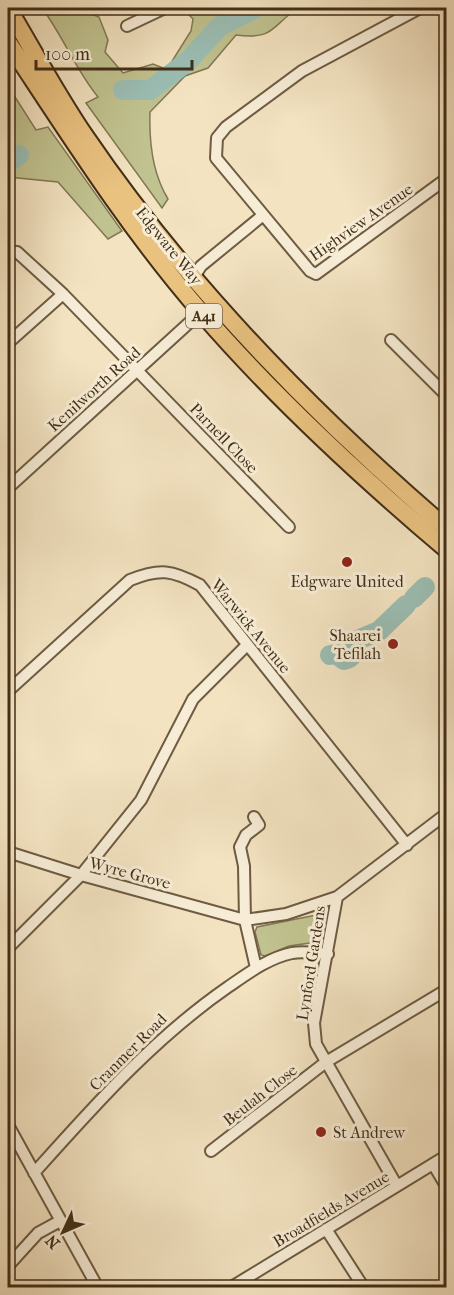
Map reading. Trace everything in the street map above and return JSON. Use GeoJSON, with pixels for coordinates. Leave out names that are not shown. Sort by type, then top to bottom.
{"type":"FeatureCollection","features":[{"type":"Feature","properties":{"kind":"highway","name":"Edgware Way"},"geometry":{"type":"LineString","coordinates":[[8,8],[84,135],[194,277],[273,364],[373,465],[447,528]]}},
{"type":"Feature","properties":{"kind":"highway","name":"Edgware Way"},"geometry":{"type":"LineString","coordinates":[[8,42],[128,221],[201,312],[264,380],[360,475],[447,549]]}},
{"type":"Feature","properties":{"kind":"street"},"geometry":{"type":"LineString","coordinates":[[127,26],[165,8]]}},
{"type":"Feature","properties":{"kind":"street"},"geometry":{"type":"LineString","coordinates":[[194,277],[201,266],[262,216],[216,158],[217,138],[226,127],[302,71],[420,8]]}},
{"type":"Feature","properties":{"kind":"street","name":"Highview Avenue"},"geometry":{"type":"LineString","coordinates":[[262,216],[310,271],[316,274],[447,179]]}},
{"type":"Feature","properties":{"kind":"street","name":"Parnell Close"},"geometry":{"type":"LineString","coordinates":[[8,251],[17,252],[63,294],[289,527]]}},
{"type":"Feature","properties":{"kind":"street"},"geometry":{"type":"LineString","coordinates":[[8,343],[63,294]]}},
{"type":"Feature","properties":{"kind":"street","name":"Kenilworth Road"},"geometry":{"type":"LineString","coordinates":[[8,488],[201,312]]}},
{"type":"Feature","properties":{"kind":"street"},"geometry":{"type":"LineString","coordinates":[[391,340],[447,395]]}},
{"type":"Feature","properties":{"kind":"street","name":"Warwick Avenue"},"geometry":{"type":"LineString","coordinates":[[8,691],[110,595],[130,580],[153,571],[179,573],[200,585],[407,845]]}},
{"type":"Feature","properties":{"kind":"street"},"geometry":{"type":"LineString","coordinates":[[8,948],[81,875],[141,800],[193,699],[247,645]]}},
{"type":"Feature","properties":{"kind":"street","name":"Lynford Gardens"},"geometry":{"type":"LineString","coordinates":[[398,1186],[316,1044],[314,1023],[337,897],[447,814]]}},
{"type":"Feature","properties":{"kind":"street"},"geometry":{"type":"LineString","coordinates":[[254,817],[259,825],[246,835],[240,847],[244,866],[245,920],[256,968]]}},
{"type":"Feature","properties":{"kind":"street","name":"Wyre Grove"},"geometry":{"type":"LineString","coordinates":[[8,852],[81,875],[245,920]]}},
{"type":"Feature","properties":{"kind":"street"},"geometry":{"type":"LineString","coordinates":[[245,920],[286,914],[337,897]]}},
{"type":"Feature","properties":{"kind":"street","name":"Cranmer Road"},"geometry":{"type":"LineString","coordinates":[[34,1173],[134,1064],[177,1024],[256,968],[292,953],[328,954]]}},
{"type":"Feature","properties":{"kind":"street","name":"Beulah Close"},"geometry":{"type":"LineString","coordinates":[[211,1151],[326,1062],[447,990]]}},
{"type":"Feature","properties":{"kind":"street"},"geometry":{"type":"LineString","coordinates":[[8,1125],[98,1287]]}},
{"type":"Feature","properties":{"kind":"street","name":"Broadfields Avenue"},"geometry":{"type":"LineString","coordinates":[[230,1287],[447,1156]]}},
{"type":"Feature","properties":{"kind":"street"},"geometry":{"type":"LineString","coordinates":[[433,1164],[447,1186]]}},
{"type":"Feature","properties":{"kind":"street"},"geometry":{"type":"LineString","coordinates":[[8,1266],[38,1233],[60,1221]]}},
{"type":"Feature","properties":{"kind":"street"},"geometry":{"type":"LineString","coordinates":[[326,1229],[364,1287]]}},
{"type":"Feature","properties":{"kind":"green space"},"geometry":{"type":"Polygon","coordinates":[[[42,8],[76,8],[99,17],[108,40],[105,52],[123,73],[153,64],[163,68],[169,66],[191,31],[193,19],[185,11],[190,8],[298,8],[266,33],[249,36],[236,35],[208,68],[185,76],[150,112],[150,134],[155,168],[168,199],[162,208],[86,103],[98,97],[82,75],[42,8]]]}},
{"type":"Feature","properties":{"kind":"green space"},"geometry":{"type":"Polygon","coordinates":[[[8,86],[36,130],[48,127],[122,231],[108,239],[58,182],[8,177],[8,86]]]}},
{"type":"Feature","properties":{"kind":"green space"},"geometry":{"type":"Polygon","coordinates":[[[321,914],[323,916],[317,942],[289,946],[265,956],[261,955],[255,932],[257,927],[321,914]]]}},
{"type":"Feature","properties":{"kind":"waterway"},"geometry":{"type":"LineString","coordinates":[[123,90],[150,90],[188,61],[220,26],[256,8]]}},
{"type":"Feature","properties":{"kind":"waterway"},"geometry":{"type":"LineString","coordinates":[[8,163],[19,155]]}},
{"type":"Feature","properties":{"kind":"waterway"},"geometry":{"type":"LineString","coordinates":[[414,598],[425,587]]}},
{"type":"Feature","properties":{"kind":"waterway"},"geometry":{"type":"LineString","coordinates":[[330,655],[336,654],[344,660],[350,657],[355,641],[379,631],[406,605]]}},
{"type":"Feature","properties":{"kind":"place","name":"Edgware United"},"geometry":{"type":"Point","coordinates":[347,562]}},
{"type":"Feature","properties":{"kind":"place","name":"Shaarei Tefilah"},"geometry":{"type":"Point","coordinates":[393,644]}},
{"type":"Feature","properties":{"kind":"place","name":"St Andrew"},"geometry":{"type":"Point","coordinates":[321,1132]}}]}
